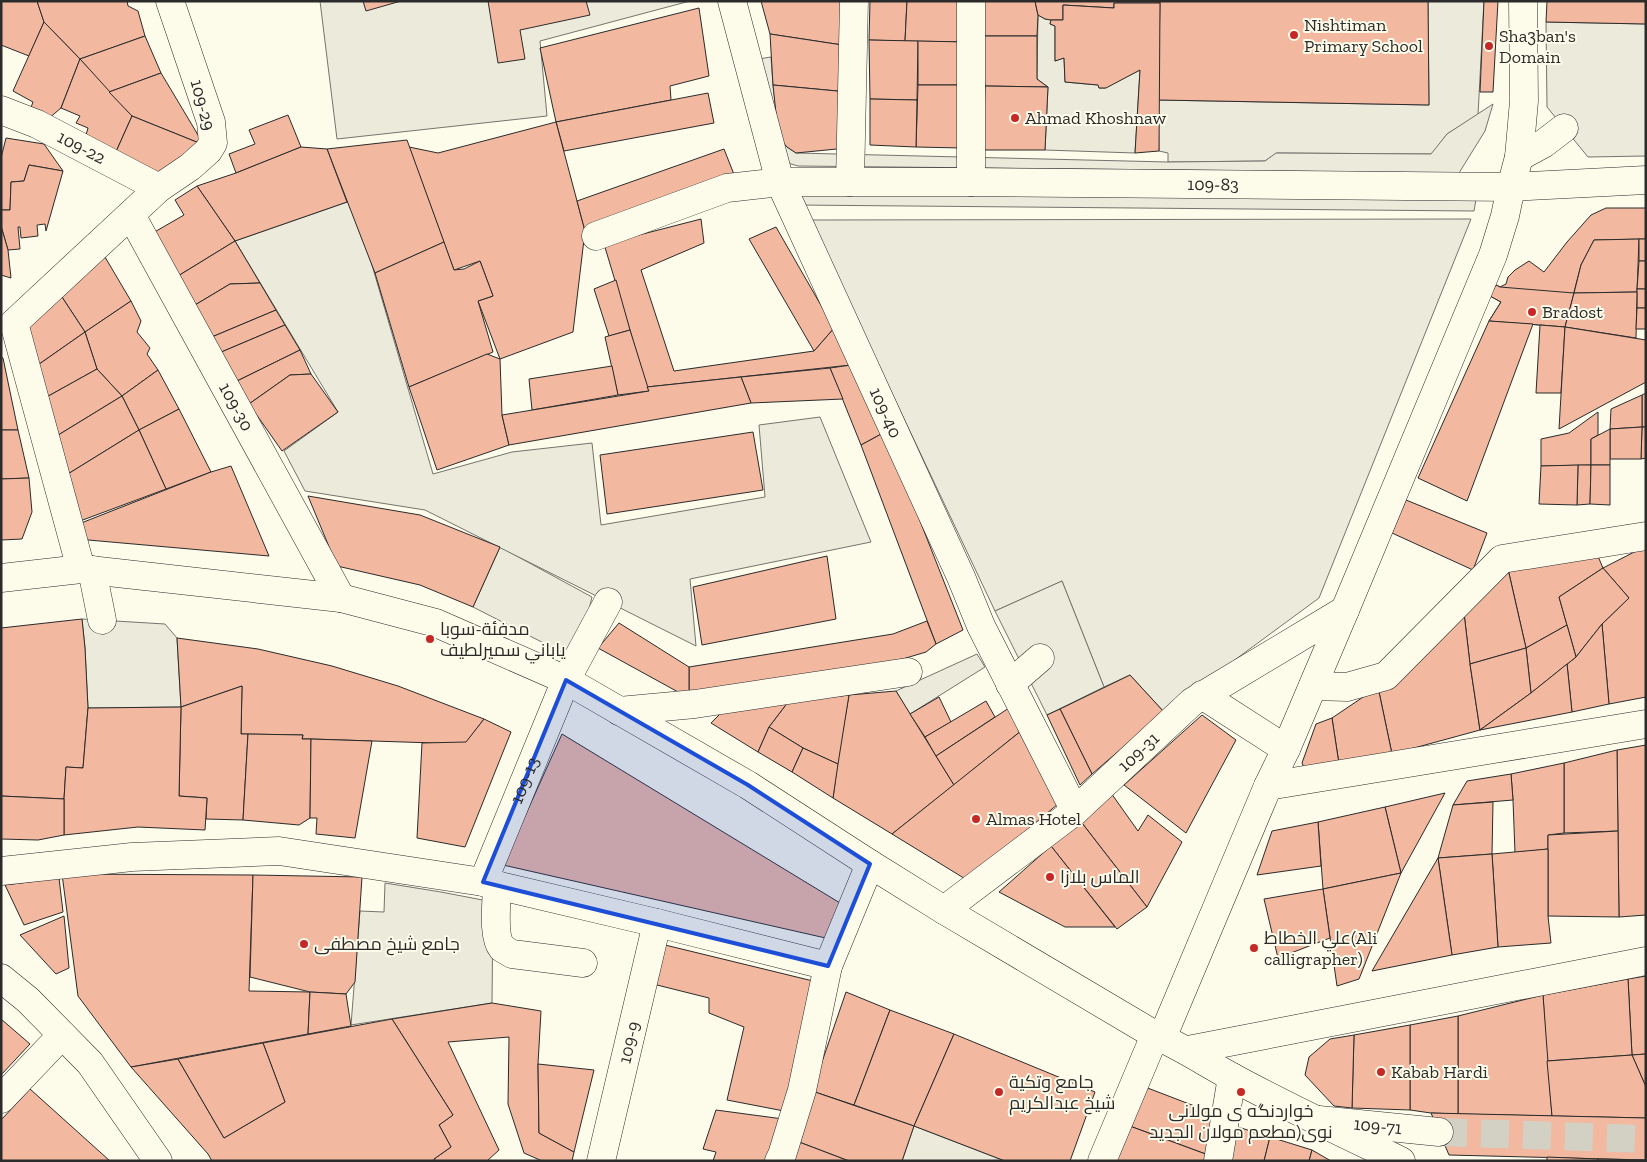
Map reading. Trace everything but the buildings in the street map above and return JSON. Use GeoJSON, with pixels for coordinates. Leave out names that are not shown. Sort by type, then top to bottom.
{"type":"FeatureCollection","features":[{"type":"Feature","properties":{"kind":"street","name":"109-29"},"geometry":{"type":"LineString","coordinates":[[159,188],[190,167],[208,151],[213,143],[211,122],[170,1]]}},
{"type":"Feature","properties":{"kind":"street","name":"109-40"},"geometry":{"type":"LineString","coordinates":[[732,1],[780,182],[961,577],[981,626],[1074,811]]}},
{"type":"Feature","properties":{"kind":"street"},"geometry":{"type":"LineString","coordinates":[[850,182],[854,1]]}},
{"type":"Feature","properties":{"kind":"street"},"geometry":{"type":"LineString","coordinates":[[971,1],[971,182]]}},
{"type":"Feature","properties":{"kind":"street"},"geometry":{"type":"LineString","coordinates":[[1102,1161],[1286,749],[1493,255],[1505,216],[1519,157],[1524,101],[1523,1]]}},
{"type":"Feature","properties":{"kind":"street","name":"109-22"},"geometry":{"type":"LineString","coordinates":[[1,110],[37,124],[159,188]]}},
{"type":"Feature","properties":{"kind":"street"},"geometry":{"type":"LineString","coordinates":[[1519,157],[1543,144],[1564,128]]}},
{"type":"Feature","properties":{"kind":"street","name":"109-83"},"geometry":{"type":"LineString","coordinates":[[596,236],[727,188],[780,182],[1511,187],[1646,180]]}},
{"type":"Feature","properties":{"kind":"street"},"geometry":{"type":"LineString","coordinates":[[102,620],[8,322],[132,214],[159,188]]}},
{"type":"Feature","properties":{"kind":"street","name":"109-30"},"geometry":{"type":"LineString","coordinates":[[132,214],[341,598]]}},
{"type":"Feature","properties":{"kind":"street"},"geometry":{"type":"LineString","coordinates":[[1312,686],[1347,687],[1386,676],[1502,559],[1646,536]]}},
{"type":"Feature","properties":{"kind":"street"},"geometry":{"type":"LineString","coordinates":[[1,578],[86,570],[341,598],[436,623],[566,680],[748,785],[944,910],[1159,1036],[1188,1050],[1232,1077],[1401,1161]]}},
{"type":"Feature","properties":{"kind":"street","name":"109-13"},"geometry":{"type":"LineString","coordinates":[[490,883],[566,680],[608,602]]}},
{"type":"Feature","properties":{"kind":"street","name":"109-31"},"geometry":{"type":"LineString","coordinates":[[944,910],[1074,811],[1192,702],[1345,610]]}},
{"type":"Feature","properties":{"kind":"street"},"geometry":{"type":"LineString","coordinates":[[1010,684],[1040,658]]}},
{"type":"Feature","properties":{"kind":"street"},"geometry":{"type":"LineString","coordinates":[[619,711],[695,704],[908,672]]}},
{"type":"Feature","properties":{"kind":"street"},"geometry":{"type":"LineString","coordinates":[[1202,696],[1286,749]]}},
{"type":"Feature","properties":{"kind":"street"},"geometry":{"type":"LineString","coordinates":[[1268,786],[1646,724]]}},
{"type":"Feature","properties":{"kind":"street"},"geometry":{"type":"LineString","coordinates":[[1,871],[132,857],[279,851],[490,883],[656,922],[828,966]]}},
{"type":"Feature","properties":{"kind":"street"},"geometry":{"type":"LineString","coordinates":[[780,1161],[802,1090],[828,966],[870,864]]}},
{"type":"Feature","properties":{"kind":"street"},"geometry":{"type":"LineString","coordinates":[[490,883],[498,940],[503,949],[512,954],[583,963]]}},
{"type":"Feature","properties":{"kind":"street","name":"109-9"},"geometry":{"type":"LineString","coordinates":[[602,1161],[656,922]]}},
{"type":"Feature","properties":{"kind":"street"},"geometry":{"type":"LineString","coordinates":[[1188,1050],[1646,961]]}},
{"type":"Feature","properties":{"kind":"street"},"geometry":{"type":"LineString","coordinates":[[1,978],[28,1000],[90,1064],[156,1160]]}},
{"type":"Feature","properties":{"kind":"street"},"geometry":{"type":"LineString","coordinates":[[1,1099],[62,1035]]}},
{"type":"Feature","properties":{"kind":"street"},"geometry":{"type":"LineString","coordinates":[[1218,1161],[1232,1077]]}},
{"type":"Feature","properties":{"kind":"street","name":"109-71"},"geometry":{"type":"LineString","coordinates":[[1316,1120],[1439,1132]]}},
{"type":"Feature","properties":{"kind":"highlighted area"},"geometry":{"type":"Polygon","coordinates":[[[566,680],[748,785],[870,864],[828,966],[483,882],[566,680]]]}},
{"type":"Feature","properties":{"kind":"shaded area"},"geometry":{"type":"Polygon","coordinates":[[[320,1],[690,1],[540,41],[547,116],[337,139],[320,1]]]}},
{"type":"Feature","properties":{"kind":"shaded area"},"geometry":{"type":"Polygon","coordinates":[[[1428,1],[1484,1],[1478,115],[1447,134],[1432,154],[1277,153],[1265,161],[1168,162],[1168,153],[1159,151],[1158,100],[1429,105],[1428,1]]]}},
{"type":"Feature","properties":{"kind":"shaded area"},"geometry":{"type":"Polygon","coordinates":[[[1038,15],[1051,20],[1050,24],[1055,26],[1055,61],[1064,58],[1065,82],[1098,85],[1099,88],[1105,88],[1140,70],[1135,153],[1045,150],[1048,87],[1037,79],[1038,15]]]}},
{"type":"Feature","properties":{"kind":"shaded area"},"geometry":{"type":"Polygon","coordinates":[[[1546,22],[1646,24],[1646,156],[1588,157],[1547,107],[1546,22]]]}},
{"type":"Feature","properties":{"kind":"shaded area"},"geometry":{"type":"Polygon","coordinates":[[[771,57],[779,134],[787,147],[796,153],[1168,162],[1265,161],[1276,153],[1431,154],[1447,134],[1493,104],[1485,131],[1459,173],[798,166],[788,163],[752,60],[771,57]]]}},
{"type":"Feature","properties":{"kind":"shaded area"},"geometry":{"type":"Polygon","coordinates":[[[793,190],[1477,193],[1474,211],[796,205],[793,190]]]}},
{"type":"Feature","properties":{"kind":"shaded area"},"geometry":{"type":"Polygon","coordinates":[[[353,200],[433,474],[512,452],[592,443],[601,525],[765,497],[759,425],[820,417],[871,542],[690,579],[696,646],[425,510],[305,491],[284,451],[338,412],[235,241],[353,200]]]}},
{"type":"Feature","properties":{"kind":"shaded area"},"geometry":{"type":"Polygon","coordinates":[[[1471,219],[1319,598],[1164,712],[1130,675],[1104,687],[1062,581],[995,611],[810,220],[1471,219]]]}},
{"type":"Feature","properties":{"kind":"shaded area"},"geometry":{"type":"Polygon","coordinates":[[[500,547],[592,597],[577,660],[473,607],[500,547]]]}},
{"type":"Feature","properties":{"kind":"shaded area"},"geometry":{"type":"Polygon","coordinates":[[[1062,581],[1104,687],[1047,715],[995,611],[1062,581]]]}},
{"type":"Feature","properties":{"kind":"shaded area"},"geometry":{"type":"Polygon","coordinates":[[[82,619],[165,624],[177,638],[181,707],[88,708],[82,619]]]}},
{"type":"Feature","properties":{"kind":"shaded area"},"geometry":{"type":"Polygon","coordinates":[[[977,654],[985,667],[910,714],[896,691],[977,654]]]}},
{"type":"Feature","properties":{"kind":"shaded area"},"geometry":{"type":"Polygon","coordinates":[[[385,883],[493,902],[492,1003],[351,1025],[360,911],[384,912],[385,883]]]}},
{"type":"Feature","properties":{"kind":"shaded area"},"geometry":{"type":"Polygon","coordinates":[[[914,1126],[1005,1161],[902,1161],[914,1126]]]}},
{"type":"Feature","properties":{"kind":"tunnel"},"geometry":{"type":"LineString","coordinates":[[1439,1132],[1646,1139]]}},
{"type":"Feature","properties":{"kind":"place","name":"Nishtiman Primary School"},"geometry":{"type":"Point","coordinates":[1294,35]}},
{"type":"Feature","properties":{"kind":"place","name":"Sha3ban's Domain"},"geometry":{"type":"Point","coordinates":[1489,46]}},
{"type":"Feature","properties":{"kind":"place","name":"Ahmad Khoshnaw"},"geometry":{"type":"Point","coordinates":[1015,118]}},
{"type":"Feature","properties":{"kind":"place","name":"Bradost"},"geometry":{"type":"Point","coordinates":[1532,312]}},
{"type":"Feature","properties":{"kind":"place","name":"مدفئة-سوبا ياباني سميرلطيف"},"geometry":{"type":"Point","coordinates":[430,639]}},
{"type":"Feature","properties":{"kind":"place","name":"Almas Hotel"},"geometry":{"type":"Point","coordinates":[976,819]}},
{"type":"Feature","properties":{"kind":"place","name":"الماس بلازا"},"geometry":{"type":"Point","coordinates":[1050,877]}},
{"type":"Feature","properties":{"kind":"place","name":"جامع شيخ مصطفى"},"geometry":{"type":"Point","coordinates":[304,944]}},
{"type":"Feature","properties":{"kind":"place","name":"علي الخطاط(Ali calligrapher)"},"geometry":{"type":"Point","coordinates":[1254,948]}},
{"type":"Feature","properties":{"kind":"place","name":"Kabab Hardi"},"geometry":{"type":"Point","coordinates":[1381,1072]}},
{"type":"Feature","properties":{"kind":"place","name":"جامع وتكية شيخ عبدالكريم"},"geometry":{"type":"Point","coordinates":[999,1092]}},
{"type":"Feature","properties":{"kind":"place","name":"خواردنگه ی مولانی نوی(مطعم مولان الجديد"},"geometry":{"type":"Point","coordinates":[1241,1092]}}]}
